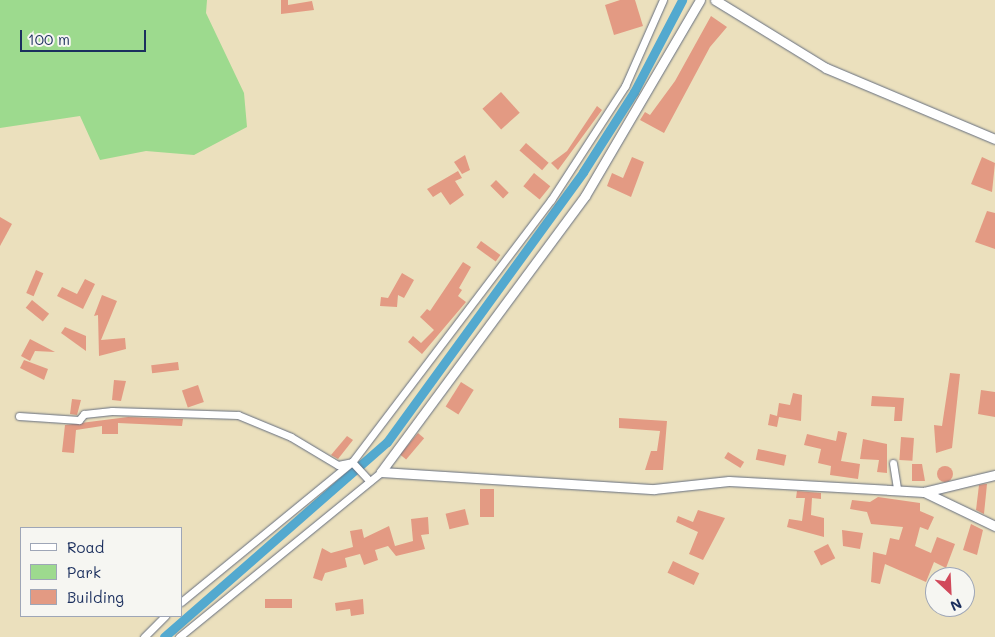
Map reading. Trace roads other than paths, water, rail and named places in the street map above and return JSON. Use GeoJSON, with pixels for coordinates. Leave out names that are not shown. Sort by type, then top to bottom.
{"type":"FeatureCollection","features":[{"type":"Feature","properties":{"kind":"street"},"geometry":{"type":"LineString","coordinates":[[179,637],[381,472],[584,196],[700,0]]}},
{"type":"Feature","properties":{"kind":"street"},"geometry":{"type":"LineString","coordinates":[[715,0],[826,68],[995,139]]}},
{"type":"Feature","properties":{"kind":"street"},"geometry":{"type":"LineString","coordinates":[[182,601],[352,462],[551,200],[625,86],[661,1]]}},
{"type":"Feature","properties":{"kind":"street"},"geometry":{"type":"LineString","coordinates":[[18,416],[79,420],[84,414],[112,411],[238,415],[291,437],[338,465],[352,462]]}},
{"type":"Feature","properties":{"kind":"street"},"geometry":{"type":"LineString","coordinates":[[352,462],[370,481]]}},
{"type":"Feature","properties":{"kind":"street"},"geometry":{"type":"LineString","coordinates":[[892,462],[897,487]]}},
{"type":"Feature","properties":{"kind":"street"},"geometry":{"type":"LineString","coordinates":[[381,472],[654,489],[729,481],[897,487],[924,492],[995,526]]}},
{"type":"Feature","properties":{"kind":"street"},"geometry":{"type":"LineString","coordinates":[[924,492],[995,474]]}},
{"type":"Feature","properties":{"kind":"street"},"geometry":{"type":"LineString","coordinates":[[144,637],[165,617]]}},
{"type":"Feature","properties":{"kind":"waterway"},"geometry":{"type":"LineString","coordinates":[[164,637],[387,442],[583,172],[634,92],[682,0]]}}]}
